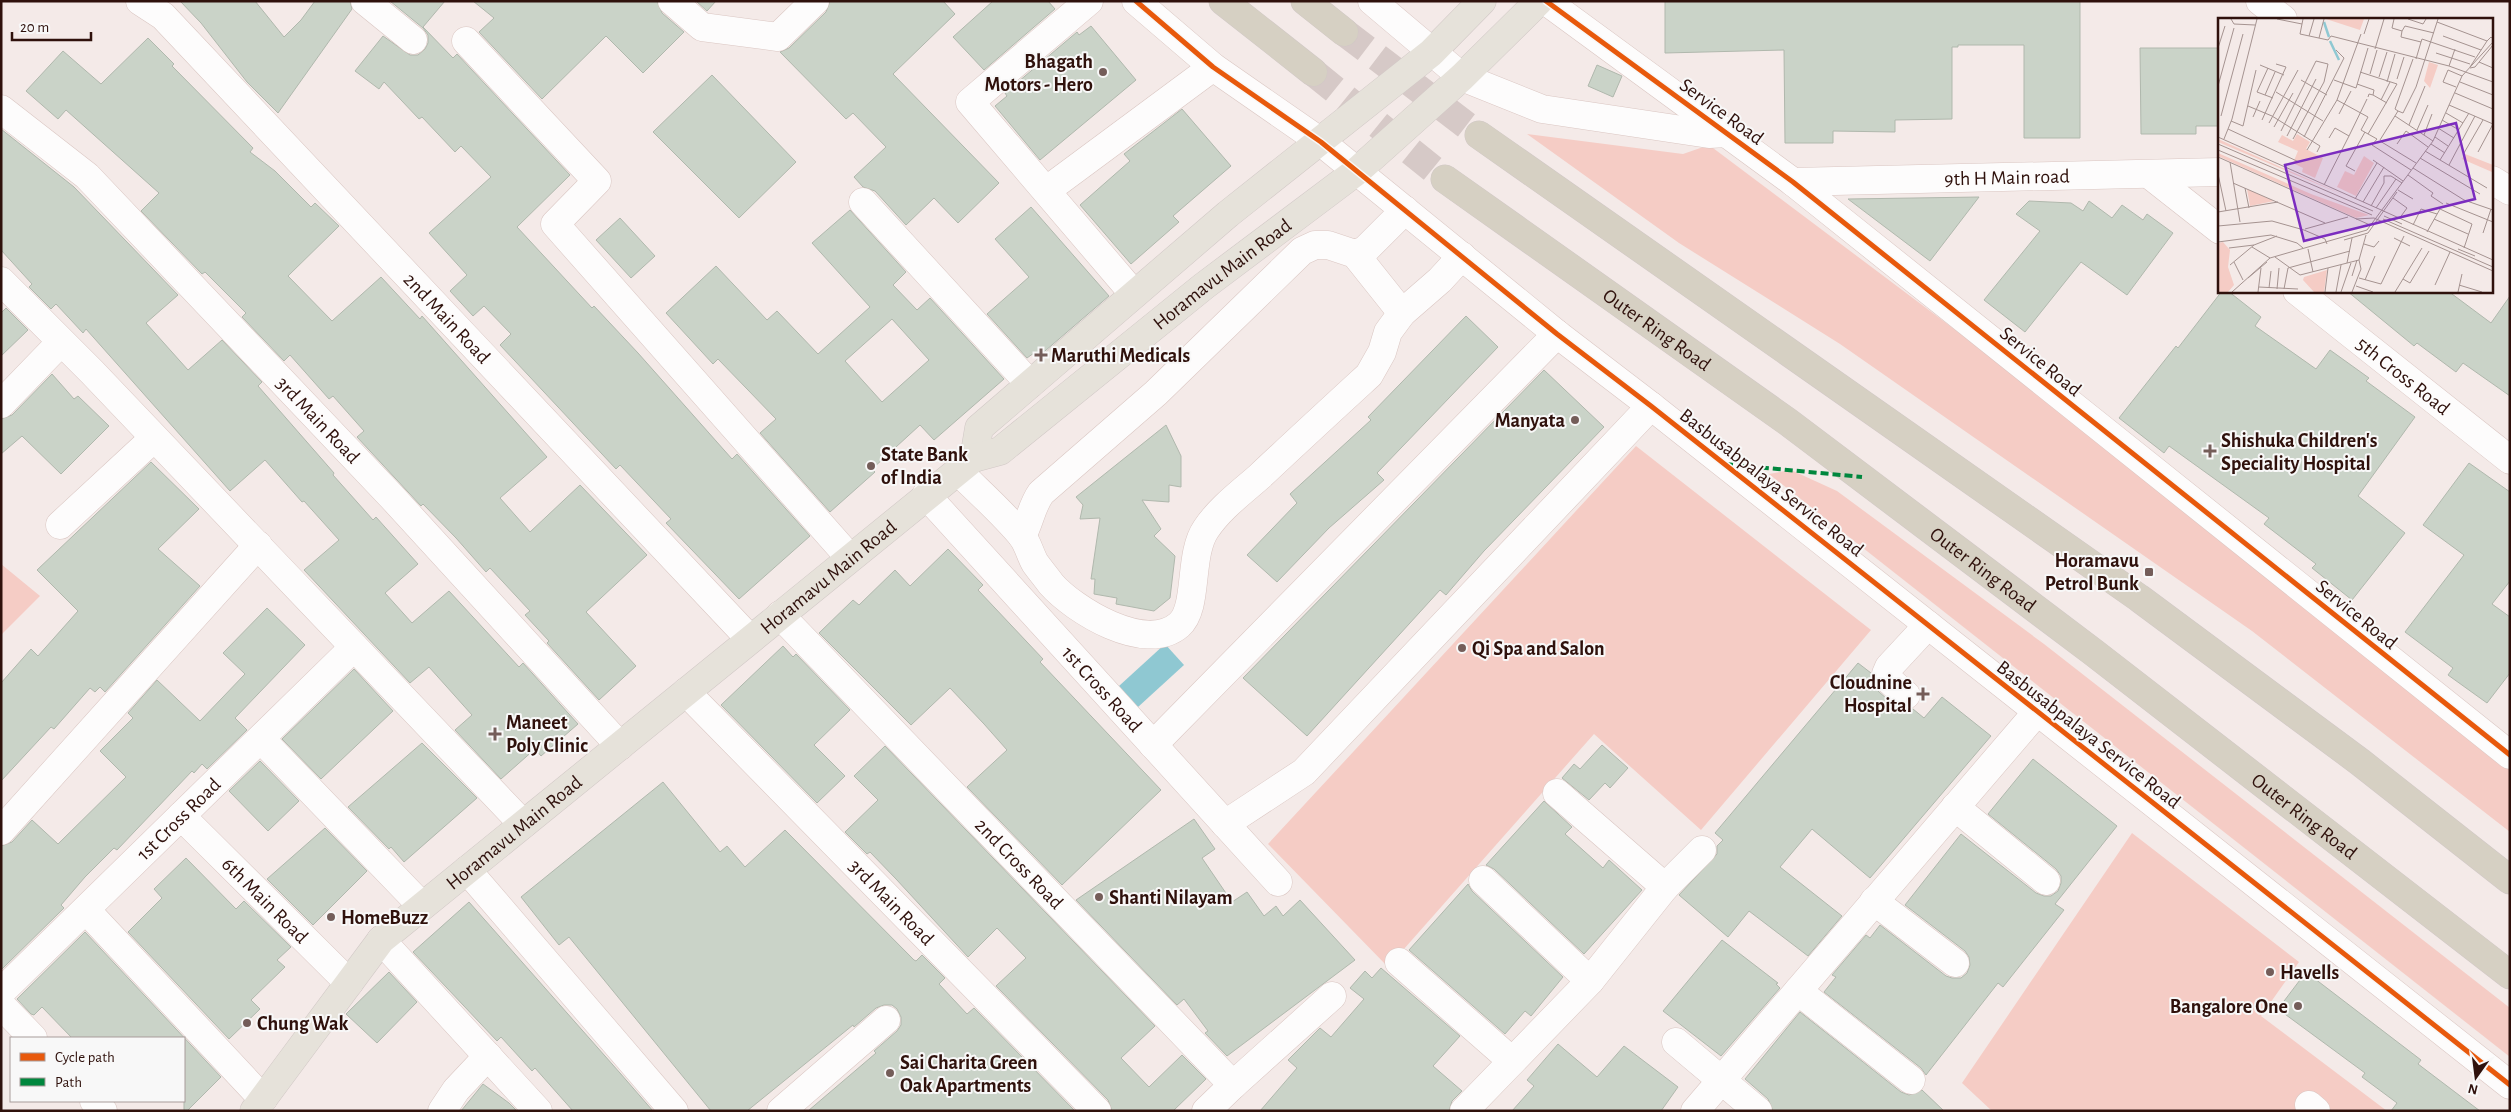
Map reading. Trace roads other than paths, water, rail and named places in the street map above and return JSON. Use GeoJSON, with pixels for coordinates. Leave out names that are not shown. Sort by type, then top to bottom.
{"type":"FeatureCollection","features":[{"type":"Feature","properties":{"kind":"highway"},"geometry":{"type":"LineString","coordinates":[[1223,1],[1313,72]]}},
{"type":"Feature","properties":{"kind":"highway"},"geometry":{"type":"LineString","coordinates":[[1305,1],[1344,32]]}},
{"type":"Feature","properties":{"kind":"highway"},"geometry":{"type":"LineString","coordinates":[[1479,135],[2139,598],[2360,762],[2510,880]]}},
{"type":"Feature","properties":{"kind":"highway","name":"Outer Ring Road"},"geometry":{"type":"LineString","coordinates":[[1445,179],[1803,433],[2101,658],[2510,975]]}},
{"type":"Feature","properties":{"kind":"main road","name":"Horamavu Main Road"},"geometry":{"type":"LineString","coordinates":[[966,464],[979,428],[1133,293],[1228,214],[1432,53],[1482,1]]}},
{"type":"Feature","properties":{"kind":"main road","name":"Horamavu Main Road"},"geometry":{"type":"LineString","coordinates":[[258,1105],[381,940],[926,495],[966,464],[1000,451],[1204,286],[1357,171],[1462,77],[1539,1]]}},
{"type":"Feature","properties":{"kind":"street","name":"2nd Main Road"},"geometry":{"type":"LineString","coordinates":[[140,1],[170,24],[750,639]]}},
{"type":"Feature","properties":{"kind":"street"},"geometry":{"type":"LineString","coordinates":[[365,1],[413,40]]}},
{"type":"Feature","properties":{"kind":"street"},"geometry":{"type":"LineString","coordinates":[[672,1],[702,26],[778,36],[815,1]]}},
{"type":"Feature","properties":{"kind":"street"},"geometry":{"type":"LineString","coordinates":[[1089,1],[970,102],[1133,293]]}},
{"type":"Feature","properties":{"kind":"street","name":"Basbusabpalaya Service Road"},"geometry":{"type":"LineString","coordinates":[[1136,1],[1213,67],[1321,142],[1557,334],[1651,406],[2510,1085]]}},
{"type":"Feature","properties":{"kind":"street"},"geometry":{"type":"LineString","coordinates":[[1372,1],[1462,77],[1542,109],[1709,134],[1727,133]]}},
{"type":"Feature","properties":{"kind":"street","name":"Service Road"},"geometry":{"type":"LineString","coordinates":[[1546,1],[1793,182],[2510,756]]}},
{"type":"Feature","properties":{"kind":"street"},"geometry":{"type":"LineString","coordinates":[[2260,1],[2282,18]]}},
{"type":"Feature","properties":{"kind":"street"},"geometry":{"type":"LineString","coordinates":[[466,41],[597,181],[555,224],[850,558]]}},
{"type":"Feature","properties":{"kind":"street"},"geometry":{"type":"LineString","coordinates":[[1047,190],[1213,67]]}},
{"type":"Feature","properties":{"kind":"street","name":"3rd Main Road"},"geometry":{"type":"LineString","coordinates":[[1,109],[87,176],[391,496],[620,746]]}},
{"type":"Feature","properties":{"kind":"street","name":"9th H Main road"},"geometry":{"type":"LineString","coordinates":[[1793,182],[2218,172]]}},
{"type":"Feature","properties":{"kind":"street"},"geometry":{"type":"LineString","coordinates":[[2150,175],[2218,228]]}},
{"type":"Feature","properties":{"kind":"street"},"geometry":{"type":"LineString","coordinates":[[2494,181],[2510,191]]}},
{"type":"Feature","properties":{"kind":"street"},"geometry":{"type":"LineString","coordinates":[[863,202],[1030,384]]}},
{"type":"Feature","properties":{"kind":"street"},"geometry":{"type":"LineString","coordinates":[[1355,254],[1365,250],[1405,210]]}},
{"type":"Feature","properties":{"kind":"street"},"geometry":{"type":"LineString","coordinates":[[1022,536],[1028,524],[1030,511],[1041,493],[1156,393],[1302,251],[1315,245],[1328,245],[1355,254],[1402,313]]}},
{"type":"Feature","properties":{"kind":"street"},"geometry":{"type":"LineString","coordinates":[[966,464],[1022,536],[1029,547],[1034,561],[1044,576],[1066,599],[1083,612],[1137,633],[1160,633],[1178,625],[1187,612],[1193,563],[1197,546],[1205,529],[1228,505],[1369,375],[1382,352],[1388,332],[1402,313],[1440,280],[1462,256]]}},
{"type":"Feature","properties":{"kind":"street"},"geometry":{"type":"LineString","coordinates":[[1,282],[154,438],[523,824]]}},
{"type":"Feature","properties":{"kind":"street","name":"5th Cross Road"},"geometry":{"type":"LineString","coordinates":[[2298,292],[2510,460]]}},
{"type":"Feature","properties":{"kind":"street"},"geometry":{"type":"LineString","coordinates":[[1153,745],[1557,334]]}},
{"type":"Feature","properties":{"kind":"street"},"geometry":{"type":"LineString","coordinates":[[1,404],[60,343]]}},
{"type":"Feature","properties":{"kind":"street"},"geometry":{"type":"LineString","coordinates":[[1225,824],[1304,772],[1651,406]]}},
{"type":"Feature","properties":{"kind":"street"},"geometry":{"type":"LineString","coordinates":[[60,525],[154,438]]}},
{"type":"Feature","properties":{"kind":"street","name":"1st Cross Road"},"geometry":{"type":"LineString","coordinates":[[926,495],[1278,882]]}},
{"type":"Feature","properties":{"kind":"street"},"geometry":{"type":"LineString","coordinates":[[1,831],[258,546]]}},
{"type":"Feature","properties":{"kind":"street","name":"2nd Cross Road"},"geometry":{"type":"LineString","coordinates":[[780,615],[1233,1085]]}},
{"type":"Feature","properties":{"kind":"street"},"geometry":{"type":"LineString","coordinates":[[1906,695],[1889,680],[1886,674],[1889,667],[1928,625]]}},
{"type":"Feature","properties":{"kind":"street","name":"1st Cross Road"},"geometry":{"type":"LineString","coordinates":[[1,992],[354,647]]}},
{"type":"Feature","properties":{"kind":"street","name":"3rd Main Road"},"geometry":{"type":"LineString","coordinates":[[686,692],[1097,1111]]}},
{"type":"Feature","properties":{"kind":"street"},"geometry":{"type":"LineString","coordinates":[[1694,1111],[2037,712]]}},
{"type":"Feature","properties":{"kind":"street"},"geometry":{"type":"LineString","coordinates":[[261,739],[422,906]]}},
{"type":"Feature","properties":{"kind":"street"},"geometry":{"type":"LineString","coordinates":[[1557,792],[1665,887]]}},
{"type":"Feature","properties":{"kind":"street"},"geometry":{"type":"LineString","coordinates":[[1956,807],[2046,881]]}},
{"type":"Feature","properties":{"kind":"street","name":"6th Main Road"},"geometry":{"type":"LineString","coordinates":[[181,816],[349,983]]}},
{"type":"Feature","properties":{"kind":"street"},"geometry":{"type":"LineString","coordinates":[[1464,1111],[1590,981],[1665,887],[1702,850]]}},
{"type":"Feature","properties":{"kind":"street"},"geometry":{"type":"LineString","coordinates":[[467,870],[674,1111]]}},
{"type":"Feature","properties":{"kind":"street"},"geometry":{"type":"LineString","coordinates":[[1482,880],[1590,981]]}},
{"type":"Feature","properties":{"kind":"street"},"geometry":{"type":"LineString","coordinates":[[1874,901],[1955,963]]}},
{"type":"Feature","properties":{"kind":"street"},"geometry":{"type":"LineString","coordinates":[[86,910],[258,1105]]}},
{"type":"Feature","properties":{"kind":"street"},"geometry":{"type":"LineString","coordinates":[[381,940],[538,1111]]}},
{"type":"Feature","properties":{"kind":"street"},"geometry":{"type":"LineString","coordinates":[[1399,962],[1512,1061]]}},
{"type":"Feature","properties":{"kind":"street"},"geometry":{"type":"LineString","coordinates":[[1798,991],[1910,1080]]}},
{"type":"Feature","properties":{"kind":"street"},"geometry":{"type":"LineString","coordinates":[[1206,1111],[1332,996]]}},
{"type":"Feature","properties":{"kind":"street"},"geometry":{"type":"LineString","coordinates":[[1,1005],[32,1037]]}},
{"type":"Feature","properties":{"kind":"street"},"geometry":{"type":"LineString","coordinates":[[781,1111],[886,1020]]}},
{"type":"Feature","properties":{"kind":"street"},"geometry":{"type":"LineString","coordinates":[[1676,1042],[1758,1111]]}},
{"type":"Feature","properties":{"kind":"street"},"geometry":{"type":"LineString","coordinates":[[442,1111],[456,1090],[488,1056]]}},
{"type":"Feature","properties":{"kind":"water"},"geometry":{"type":"Polygon","coordinates":[[[1165,644],[1184,665],[1138,707],[1119,686],[1165,644]]]}},
{"type":"Feature","properties":{"kind":"tunnel"},"geometry":{"type":"LineString","coordinates":[[1344,32],[1479,135]]}},
{"type":"Feature","properties":{"kind":"tunnel"},"geometry":{"type":"LineString","coordinates":[[1313,72],[1445,179]]}},
{"type":"Feature","properties":{"kind":"place","name":"Bhagath Motors - Hero"},"geometry":{"type":"Point","coordinates":[1103,72]}},
{"type":"Feature","properties":{"kind":"place","name":"Maruthi Medicals"},"geometry":{"type":"Point","coordinates":[1041,355]}},
{"type":"Feature","properties":{"kind":"place","name":"Manyata"},"geometry":{"type":"Point","coordinates":[1575,420]}},
{"type":"Feature","properties":{"kind":"place","name":"Shishuka Children's Speciality Hospital"},"geometry":{"type":"Point","coordinates":[2210,451]}},
{"type":"Feature","properties":{"kind":"place","name":"State Bank of India"},"geometry":{"type":"Point","coordinates":[871,466]}},
{"type":"Feature","properties":{"kind":"place","name":"Horamavu Petrol Bunk"},"geometry":{"type":"Point","coordinates":[2149,572]}},
{"type":"Feature","properties":{"kind":"place","name":"Qi Spa and Salon"},"geometry":{"type":"Point","coordinates":[1462,648]}},
{"type":"Feature","properties":{"kind":"place","name":"Cloudnine Hospital"},"geometry":{"type":"Point","coordinates":[1923,694]}},
{"type":"Feature","properties":{"kind":"place","name":"Maneet Poly Clinic"},"geometry":{"type":"Point","coordinates":[495,734]}},
{"type":"Feature","properties":{"kind":"place","name":"Shanti Nilayam"},"geometry":{"type":"Point","coordinates":[1099,897]}},
{"type":"Feature","properties":{"kind":"place","name":"HomeBuzz"},"geometry":{"type":"Point","coordinates":[331,917]}},
{"type":"Feature","properties":{"kind":"place","name":"Havells"},"geometry":{"type":"Point","coordinates":[2270,972]}},
{"type":"Feature","properties":{"kind":"place","name":"Bangalore One"},"geometry":{"type":"Point","coordinates":[2298,1006]}},
{"type":"Feature","properties":{"kind":"place","name":"Chung Wak"},"geometry":{"type":"Point","coordinates":[247,1023]}},
{"type":"Feature","properties":{"kind":"place","name":"Sai Charita Green Oak Apartments"},"geometry":{"type":"Point","coordinates":[890,1073]}}]}
